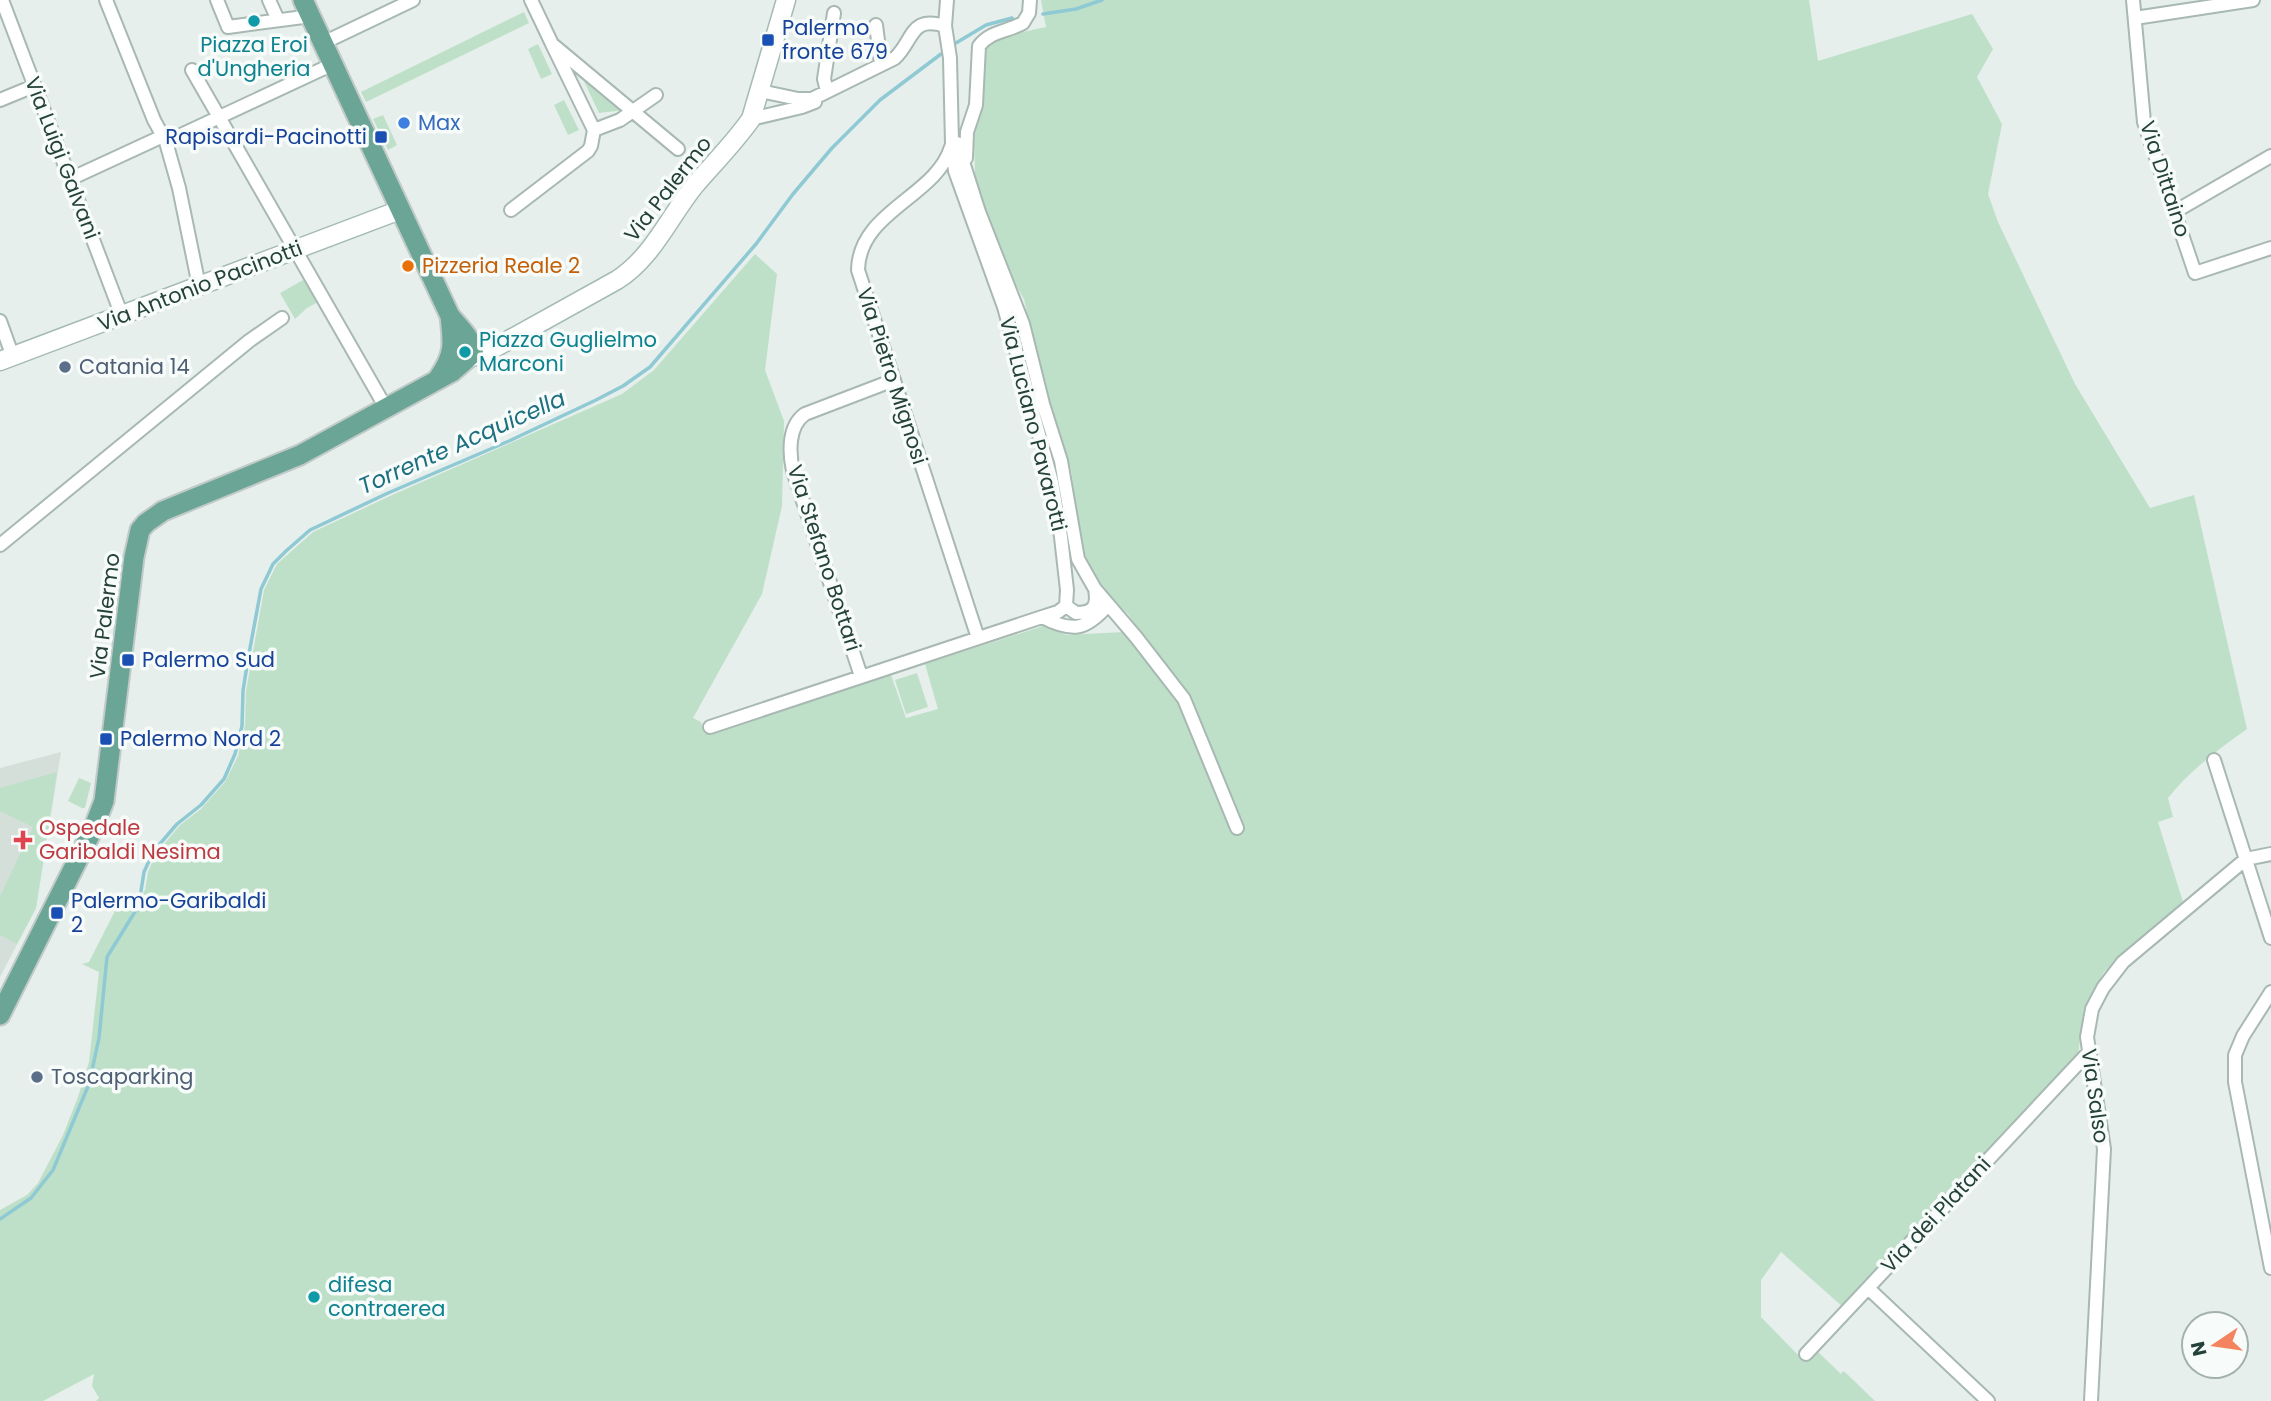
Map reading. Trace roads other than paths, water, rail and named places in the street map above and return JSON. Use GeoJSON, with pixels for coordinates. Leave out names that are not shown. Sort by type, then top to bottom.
{"type":"FeatureCollection","features":[{"type":"Feature","properties":{"kind":"main road","name":"Via Palermo"},"geometry":{"type":"LineString","coordinates":[[0,1015],[94,827],[104,801],[135,550],[140,530],[153,517],[182,502],[300,455],[437,381],[452,372],[463,348],[489,351],[617,280],[637,266],[694,187],[751,119],[786,0]]}},
{"type":"Feature","properties":{"kind":"main road"},"geometry":{"type":"LineString","coordinates":[[307,8],[463,348]]}},
{"type":"Feature","properties":{"kind":"main road","name":"Via Antonio Pacinotti"},"geometry":{"type":"LineString","coordinates":[[6,359],[400,209]]}},
{"type":"Feature","properties":{"kind":"street","name":"Via Luigi Galvani"},"geometry":{"type":"LineString","coordinates":[[2,0],[122,316]]}},
{"type":"Feature","properties":{"kind":"street"},"geometry":{"type":"LineString","coordinates":[[106,0],[164,139],[179,188],[199,286]]}},
{"type":"Feature","properties":{"kind":"street"},"geometry":{"type":"LineString","coordinates":[[218,0],[228,27],[278,20],[307,8]]}},
{"type":"Feature","properties":{"kind":"street"},"geometry":{"type":"LineString","coordinates":[[270,0],[278,20]]}},
{"type":"Feature","properties":{"kind":"street"},"geometry":{"type":"LineString","coordinates":[[323,43],[413,0]]}},
{"type":"Feature","properties":{"kind":"street"},"geometry":{"type":"LineString","coordinates":[[511,210],[588,151],[594,130],[531,0]]}},
{"type":"Feature","properties":{"kind":"street"},"geometry":{"type":"LineString","coordinates":[[947,0],[952,127],[979,212],[1023,324],[1063,470],[1075,548],[1095,589],[1184,699],[1237,828]]}},
{"type":"Feature","properties":{"kind":"street"},"geometry":{"type":"LineString","coordinates":[[967,172],[965,142],[969,120],[976,105],[979,46],[996,32],[1023,23],[1029,13],[1030,0]]}},
{"type":"Feature","properties":{"kind":"street","name":"Via Dittaino"},"geometry":{"type":"LineString","coordinates":[[2133,0],[2144,121],[2195,273],[2271,248]]}},
{"type":"Feature","properties":{"kind":"street"},"geometry":{"type":"LineString","coordinates":[[2136,18],[2253,0]]}},
{"type":"Feature","properties":{"kind":"street"},"geometry":{"type":"LineString","coordinates":[[827,91],[824,79],[834,13]]}},
{"type":"Feature","properties":{"kind":"street"},"geometry":{"type":"LineString","coordinates":[[760,91],[807,99],[899,54],[910,34],[919,26],[936,23],[946,26]]}},
{"type":"Feature","properties":{"kind":"street"},"geometry":{"type":"LineString","coordinates":[[876,25],[881,64]]}},
{"type":"Feature","properties":{"kind":"street"},"geometry":{"type":"LineString","coordinates":[[552,44],[678,149]]}},
{"type":"Feature","properties":{"kind":"street"},"geometry":{"type":"LineString","coordinates":[[70,179],[219,119],[333,64]]}},
{"type":"Feature","properties":{"kind":"street"},"geometry":{"type":"LineString","coordinates":[[192,70],[386,408]]}},
{"type":"Feature","properties":{"kind":"street"},"geometry":{"type":"LineString","coordinates":[[0,100],[34,86]]}},
{"type":"Feature","properties":{"kind":"street"},"geometry":{"type":"LineString","coordinates":[[751,119],[814,103],[827,91]]}},
{"type":"Feature","properties":{"kind":"street"},"geometry":{"type":"LineString","coordinates":[[594,130],[620,120],[656,95]]}},
{"type":"Feature","properties":{"kind":"street"},"geometry":{"type":"LineString","coordinates":[[952,127],[969,120]]}},
{"type":"Feature","properties":{"kind":"street","name":"Via Pietro Mignosi"},"geometry":{"type":"LineString","coordinates":[[952,127],[951,160],[872,232],[860,253],[858,270],[978,638]]}},
{"type":"Feature","properties":{"kind":"street"},"geometry":{"type":"LineString","coordinates":[[2176,211],[2271,156]]}},
{"type":"Feature","properties":{"kind":"street","name":"Via Luciano Pavarotti"},"geometry":{"type":"LineString","coordinates":[[951,160],[1004,307],[1052,482],[1067,590],[1066,606]]}},
{"type":"Feature","properties":{"kind":"street"},"geometry":{"type":"LineString","coordinates":[[0,545],[239,349],[282,318]]}},
{"type":"Feature","properties":{"kind":"street"},"geometry":{"type":"LineString","coordinates":[[0,321],[6,359]]}},
{"type":"Feature","properties":{"kind":"street","name":"Via Stefano Bottari"},"geometry":{"type":"LineString","coordinates":[[861,676],[793,471],[792,439],[797,421],[805,414],[894,380]]}},
{"type":"Feature","properties":{"kind":"street"},"geometry":{"type":"LineString","coordinates":[[710,727],[1058,612],[1066,606],[1076,613],[1089,612],[1097,603],[1095,589]]}},
{"type":"Feature","properties":{"kind":"street"},"geometry":{"type":"LineString","coordinates":[[1042,617],[1061,626],[1081,626],[1091,622],[1108,605]]}},
{"type":"Feature","properties":{"kind":"street"},"geometry":{"type":"LineString","coordinates":[[2214,760],[2271,938]]}},
{"type":"Feature","properties":{"kind":"street"},"geometry":{"type":"LineString","coordinates":[[2246,859],[2271,854]]}},
{"type":"Feature","properties":{"kind":"street","name":"Via Salso"},"geometry":{"type":"LineString","coordinates":[[2091,1401],[2104,1149],[2088,1053],[2091,1009],[2123,962],[2246,859]]}},
{"type":"Feature","properties":{"kind":"street"},"geometry":{"type":"LineString","coordinates":[[2271,992],[2243,1036],[2235,1055],[2235,1082],[2271,1268]]}},
{"type":"Feature","properties":{"kind":"street","name":"Via dei Platani"},"geometry":{"type":"LineString","coordinates":[[1988,1401],[1868,1288],[2088,1053]]}},
{"type":"Feature","properties":{"kind":"street"},"geometry":{"type":"LineString","coordinates":[[1807,1354],[1868,1288]]}},
{"type":"Feature","properties":{"kind":"waterway","name":"Torrente Acquicella"},"geometry":{"type":"LineString","coordinates":[[1043,14],[1076,9],[1102,0]]}},
{"type":"Feature","properties":{"kind":"waterway","name":"Torrente Acquicella"},"geometry":{"type":"LineString","coordinates":[[956,43],[986,25],[1012,18]]}},
{"type":"Feature","properties":{"kind":"waterway","name":"Torrente Acquicella"},"geometry":{"type":"LineString","coordinates":[[141,891],[144,872],[153,852],[177,824],[201,805],[224,779],[235,754],[242,726],[243,691],[261,589],[273,564],[310,530],[596,400],[623,386],[650,367],[756,244],[832,148],[880,100],[941,54]]}},
{"type":"Feature","properties":{"kind":"waterway","name":"Torrente Acquicella"},"geometry":{"type":"LineString","coordinates":[[0,1219],[31,1198],[53,1170],[89,1084],[99,1038],[107,957],[141,902]]}},
{"type":"Feature","properties":{"kind":"place","name":"Piazza Eroi d'Ungheria"},"geometry":{"type":"Point","coordinates":[254,21]}},
{"type":"Feature","properties":{"kind":"place","name":"Palermo fronte 679"},"geometry":{"type":"Point","coordinates":[768,40]}},
{"type":"Feature","properties":{"kind":"place","name":"Max"},"geometry":{"type":"Point","coordinates":[404,123]}},
{"type":"Feature","properties":{"kind":"place","name":"Rapisardi-Pacinotti"},"geometry":{"type":"Point","coordinates":[381,137]}},
{"type":"Feature","properties":{"kind":"place","name":"Pizzeria Reale 2"},"geometry":{"type":"Point","coordinates":[408,266]}},
{"type":"Feature","properties":{"kind":"place","name":"Piazza Guglielmo Marconi"},"geometry":{"type":"Point","coordinates":[465,352]}},
{"type":"Feature","properties":{"kind":"place","name":"Catania 14"},"geometry":{"type":"Point","coordinates":[65,367]}},
{"type":"Feature","properties":{"kind":"place","name":"Palermo Sud"},"geometry":{"type":"Point","coordinates":[128,660]}},
{"type":"Feature","properties":{"kind":"place","name":"Palermo Nord 2"},"geometry":{"type":"Point","coordinates":[106,739]}},
{"type":"Feature","properties":{"kind":"place","name":"Ospedale Garibaldi Nesima"},"geometry":{"type":"Point","coordinates":[23,840]}},
{"type":"Feature","properties":{"kind":"place","name":"Palermo-Garibaldi 2"},"geometry":{"type":"Point","coordinates":[57,913]}},
{"type":"Feature","properties":{"kind":"place","name":"Toscaparking"},"geometry":{"type":"Point","coordinates":[37,1077]}},
{"type":"Feature","properties":{"kind":"place","name":"difesa contraerea"},"geometry":{"type":"Point","coordinates":[314,1297]}}]}
